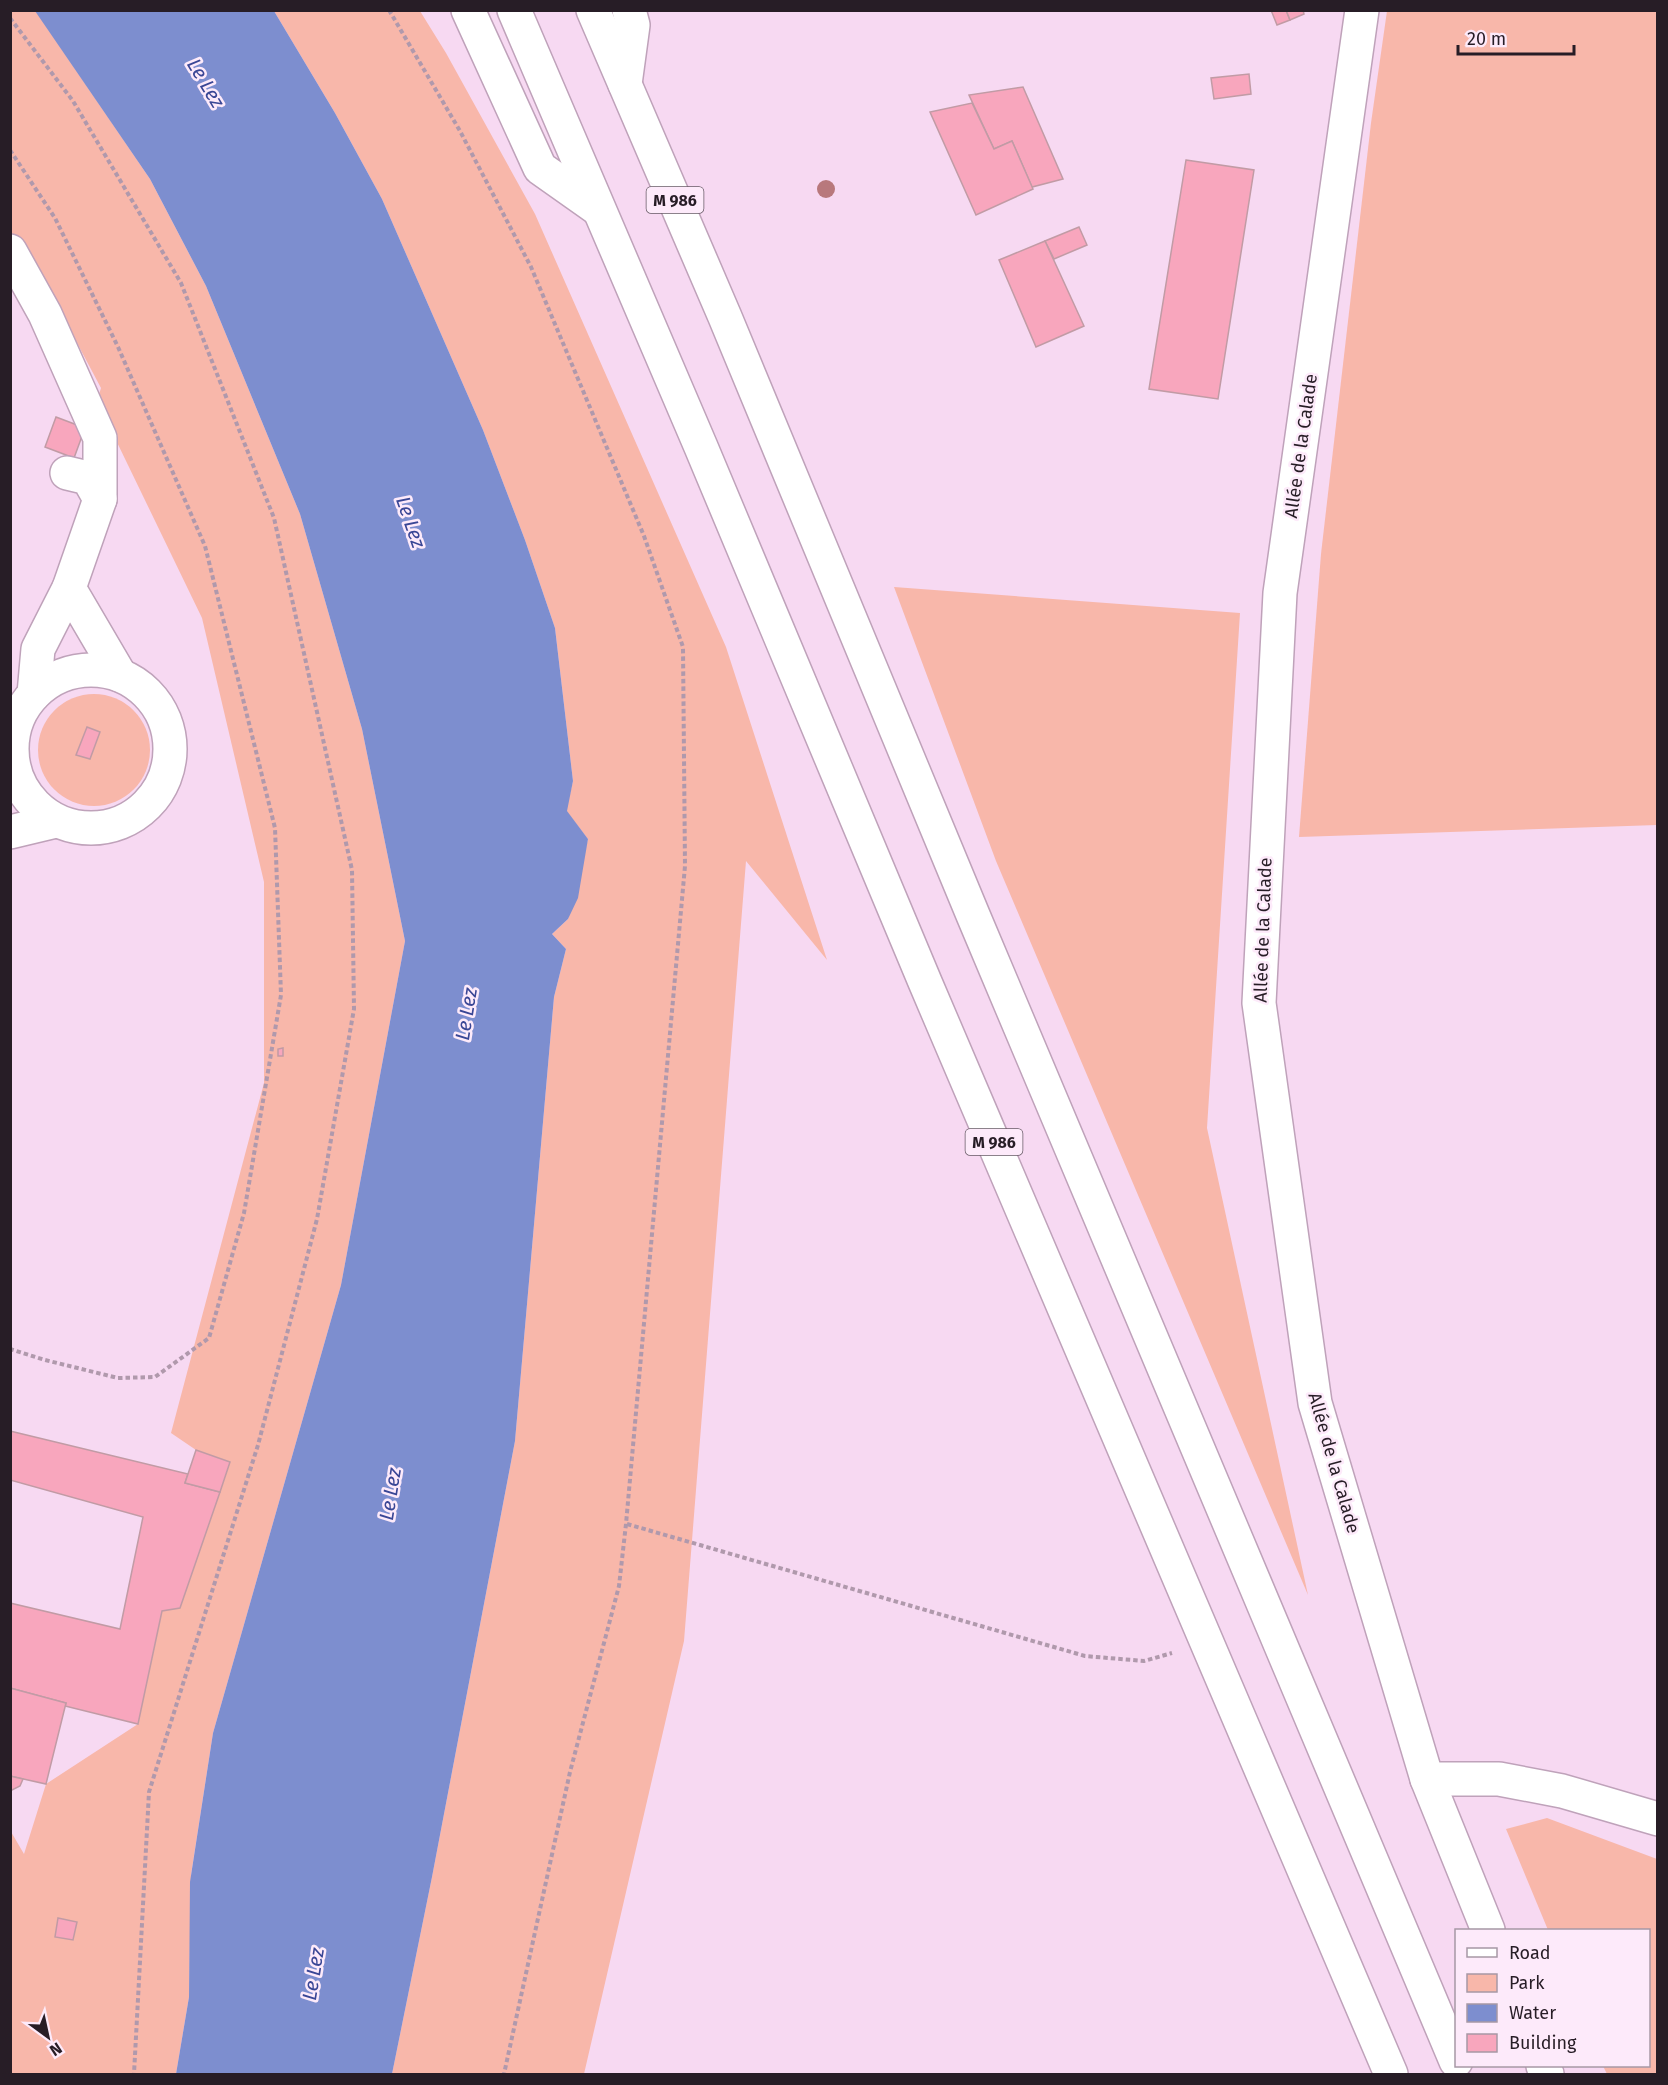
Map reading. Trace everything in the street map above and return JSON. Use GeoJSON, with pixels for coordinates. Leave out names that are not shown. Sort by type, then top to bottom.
{"type":"FeatureCollection","features":[{"type":"Feature","properties":{"kind":"main road"},"geometry":{"type":"LineString","coordinates":[[468,10],[540,168],[598,209]]}},
{"type":"Feature","properties":{"kind":"main road","name":"M 986"},"geometry":{"type":"LineString","coordinates":[[514,10],[1391,2074]]}},
{"type":"Feature","properties":{"kind":"main road","name":"M 986"},"geometry":{"type":"LineString","coordinates":[[593,10],[1455,2059]]}},
{"type":"Feature","properties":{"kind":"main road"},"geometry":{"type":"LineString","coordinates":[[625,84],[633,25],[629,10]]}},
{"type":"Feature","properties":{"kind":"main road","name":"Allée de la Calade"},"geometry":{"type":"LineString","coordinates":[[1362,10],[1280,593],[1259,1003],[1315,1404],[1426,1779],[1488,1929]]}},
{"type":"Feature","properties":{"kind":"main road"},"geometry":{"type":"LineString","coordinates":[[10,251],[45,315],[100,438],[100,499],[69,588],[38,649],[12,737],[11,760],[19,784],[34,806],[56,821],[80,828],[106,828],[130,819],[150,803],[164,781],[170,756],[169,731],[159,707],[148,694],[120,675],[97,670],[74,671],[52,680],[21,709]]}},
{"type":"Feature","properties":{"kind":"main road"},"geometry":{"type":"LineString","coordinates":[[68,473],[88,478],[100,499]]}},
{"type":"Feature","properties":{"kind":"main road"},"geometry":{"type":"LineString","coordinates":[[69,588],[120,675]]}},
{"type":"Feature","properties":{"kind":"main road"},"geometry":{"type":"LineString","coordinates":[[10,832],[56,821]]}},
{"type":"Feature","properties":{"kind":"main road"},"geometry":{"type":"LineString","coordinates":[[1426,1779],[1499,1779],[1562,1791],[1658,1819]]}},
{"type":"Feature","properties":{"kind":"path"},"geometry":{"type":"LineString","coordinates":[[389,10],[460,130],[531,267],[644,536],[683,647],[685,866],[619,1586],[570,1772],[504,2074]]}},
{"type":"Feature","properties":{"kind":"path"},"geometry":{"type":"LineString","coordinates":[[10,18],[73,101],[182,283],[274,518],[352,870],[354,1009],[317,1218],[258,1444],[149,1792],[134,2074]]}},
{"type":"Feature","properties":{"kind":"path"},"geometry":{"type":"LineString","coordinates":[[10,150],[60,229],[118,347],[206,546],[274,828],[280,995],[244,1213],[209,1338],[155,1377],[118,1378],[10,1349]]}},
{"type":"Feature","properties":{"kind":"path"},"geometry":{"type":"LineString","coordinates":[[626,1524],[1085,1656],[1144,1660],[1208,1643]]}},
{"type":"Feature","properties":{"kind":"green space"},"geometry":{"type":"Polygon","coordinates":[[[35,10],[150,179],[206,286],[300,514],[362,729],[405,941],[341,1285],[213,1733],[191,1875],[189,1997],[176,2074],[11,2074],[10,1830],[24,1854],[46,1784],[138,1724],[162,1611],[180,1607],[230,1462],[196,1450],[171,1433],[264,1083],[264,882],[202,618],[97,401],[101,388],[60,311],[11,233],[11,11],[35,10]]]}},
{"type":"Feature","properties":{"kind":"green space"},"geometry":{"type":"Polygon","coordinates":[[[274,11],[420,11],[446,53],[535,214],[726,647],[827,960],[746,861],[684,1641],[584,2074],[392,2074],[515,1441],[554,997],[566,949],[552,934],[568,919],[588,839],[566,811],[573,781],[555,628],[525,540],[483,430],[382,199],[335,113],[274,11]]]}},
{"type":"Feature","properties":{"kind":"green space"},"geometry":{"type":"Polygon","coordinates":[[[1387,11],[1657,11],[1657,825],[1299,837],[1321,554],[1371,123],[1387,11]]]}},
{"type":"Feature","properties":{"kind":"green space"},"geometry":{"type":"Polygon","coordinates":[[[894,587],[1240,613],[1207,1128],[1308,1595],[996,861],[894,587]]]}},
{"type":"Feature","properties":{"kind":"green space"},"geometry":{"type":"Polygon","coordinates":[[[94,694],[115,698],[134,710],[146,729],[150,750],[146,771],[134,790],[115,802],[94,806],[73,802],[54,790],[42,771],[38,750],[42,729],[54,710],[73,698],[94,694]]]}},
{"type":"Feature","properties":{"kind":"green space"},"geometry":{"type":"Polygon","coordinates":[[[1547,1818],[1657,1859],[1657,2074],[1607,2074],[1604,2067],[1650,2067],[1650,1929],[1548,1929],[1506,1829],[1547,1818]]]}},
{"type":"Feature","properties":{"kind":"water","name":"Le Lez"},"geometry":{"type":"Polygon","coordinates":[[[35,11],[274,11],[335,113],[382,199],[483,430],[525,540],[555,628],[573,781],[567,811],[588,839],[578,898],[568,919],[552,934],[566,949],[554,997],[515,1441],[392,2074],[176,2074],[189,1997],[190,1882],[213,1733],[341,1285],[405,941],[362,729],[300,514],[206,286],[150,179],[35,11]]]}},
{"type":"Feature","properties":{"kind":"building"},"geometry":{"type":"Polygon","coordinates":[[[1271,10],[1286,10],[1290,20],[1277,25],[1271,10]]]}},
{"type":"Feature","properties":{"kind":"building"},"geometry":{"type":"Polygon","coordinates":[[[1286,10],[1303,10],[1304,14],[1290,20],[1286,10]]]}},
{"type":"Feature","properties":{"kind":"building"},"geometry":{"type":"Polygon","coordinates":[[[1249,74],[1251,94],[1214,99],[1211,78],[1249,74]]]}},
{"type":"Feature","properties":{"kind":"building"},"geometry":{"type":"Polygon","coordinates":[[[1023,87],[1063,179],[1032,187],[1012,141],[994,149],[969,95],[1023,87]]]}},
{"type":"Feature","properties":{"kind":"building"},"geometry":{"type":"Polygon","coordinates":[[[972,103],[994,149],[1012,141],[1033,189],[976,215],[930,112],[972,103]]]}},
{"type":"Feature","properties":{"kind":"building"},"geometry":{"type":"Polygon","coordinates":[[[1186,160],[1254,170],[1218,399],[1149,389],[1186,160]]]}},
{"type":"Feature","properties":{"kind":"building"},"geometry":{"type":"Polygon","coordinates":[[[1079,227],[1087,245],[1054,259],[1045,241],[1079,227]]]}},
{"type":"Feature","properties":{"kind":"building"},"geometry":{"type":"Polygon","coordinates":[[[1045,241],[1084,326],[1036,347],[999,260],[1045,241]]]}},
{"type":"Feature","properties":{"kind":"building"},"geometry":{"type":"Polygon","coordinates":[[[56,417],[85,428],[74,458],[45,447],[56,417]]]}},
{"type":"Feature","properties":{"kind":"building"},"geometry":{"type":"Polygon","coordinates":[[[87,727],[100,732],[90,759],[76,755],[87,727]]]}},
{"type":"Feature","properties":{"kind":"building"},"geometry":{"type":"Polygon","coordinates":[[[283,1048],[283,1056],[278,1056],[278,1049],[283,1048]]]}},
{"type":"Feature","properties":{"kind":"building"},"geometry":{"type":"Polygon","coordinates":[[[10,1431],[188,1474],[185,1483],[220,1492],[180,1608],[162,1611],[138,1724],[65,1706],[66,1703],[10,1688],[10,1603],[120,1629],[143,1517],[10,1480],[10,1431]]]}},
{"type":"Feature","properties":{"kind":"building"},"geometry":{"type":"Polygon","coordinates":[[[196,1450],[230,1462],[220,1492],[185,1483],[196,1450]]]}},
{"type":"Feature","properties":{"kind":"building"},"geometry":{"type":"Polygon","coordinates":[[[10,1688],[66,1703],[46,1784],[10,1776],[10,1688]]]}},
{"type":"Feature","properties":{"kind":"building"},"geometry":{"type":"Polygon","coordinates":[[[10,1776],[23,1779],[20,1786],[10,1791],[10,1776]]]}},
{"type":"Feature","properties":{"kind":"building"},"geometry":{"type":"Polygon","coordinates":[[[58,1918],[77,1922],[73,1940],[55,1937],[58,1918]]]}}]}
